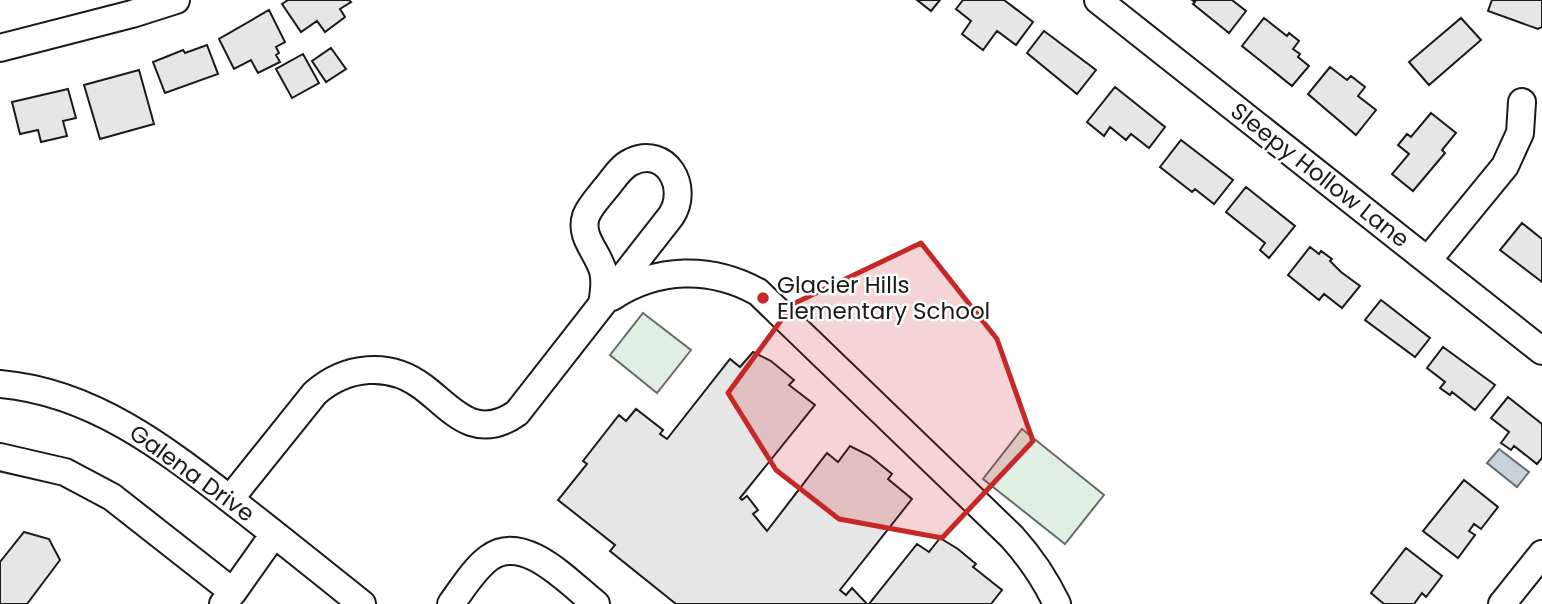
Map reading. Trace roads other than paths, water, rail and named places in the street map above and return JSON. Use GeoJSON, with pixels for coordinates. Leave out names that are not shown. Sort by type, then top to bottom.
{"type":"FeatureCollection","features":[{"type":"Feature","properties":{"kind":"street"},"geometry":{"type":"LineString","coordinates":[[0,48],[176,0]]}},
{"type":"Feature","properties":{"kind":"street","name":"Sleepy Hollow Lane"},"geometry":{"type":"LineString","coordinates":[[1098,0],[1542,351]]}},
{"type":"Feature","properties":{"kind":"street"},"geometry":{"type":"LineString","coordinates":[[1428,260],[1505,166],[1520,133],[1522,102]]}},
{"type":"Feature","properties":{"kind":"street"},"geometry":{"type":"LineString","coordinates":[[230,499],[315,393],[325,384],[350,372],[378,369],[407,377],[469,421],[491,425],[517,413],[602,304],[676,208],[679,200],[677,182],[673,173],[659,161],[642,159],[626,165],[587,214],[584,230],[603,270],[605,281],[602,304]]}},
{"type":"Feature","properties":{"kind":"street"},"geometry":{"type":"LineString","coordinates":[[602,304],[643,281],[676,274],[711,274],[730,279],[758,292],[1012,537],[1030,557],[1057,604]]}},
{"type":"Feature","properties":{"kind":"street","name":"Galena Drive"},"geometry":{"type":"LineString","coordinates":[[0,384],[63,396],[115,418],[159,446],[230,499],[362,604]]}},
{"type":"Feature","properties":{"kind":"street"},"geometry":{"type":"LineString","coordinates":[[0,457],[65,472],[112,497],[228,598],[274,534]]}},
{"type":"Feature","properties":{"kind":"street"},"geometry":{"type":"LineString","coordinates":[[451,604],[489,558],[510,550],[531,554],[596,604]]}},
{"type":"Feature","properties":{"kind":"street"},"geometry":{"type":"LineString","coordinates":[[1502,604],[1542,554]]}},
{"type":"Feature","properties":{"kind":"place","name":"Glacier Hills Elementary School"},"geometry":{"type":"Point","coordinates":[763,298]}}]}
